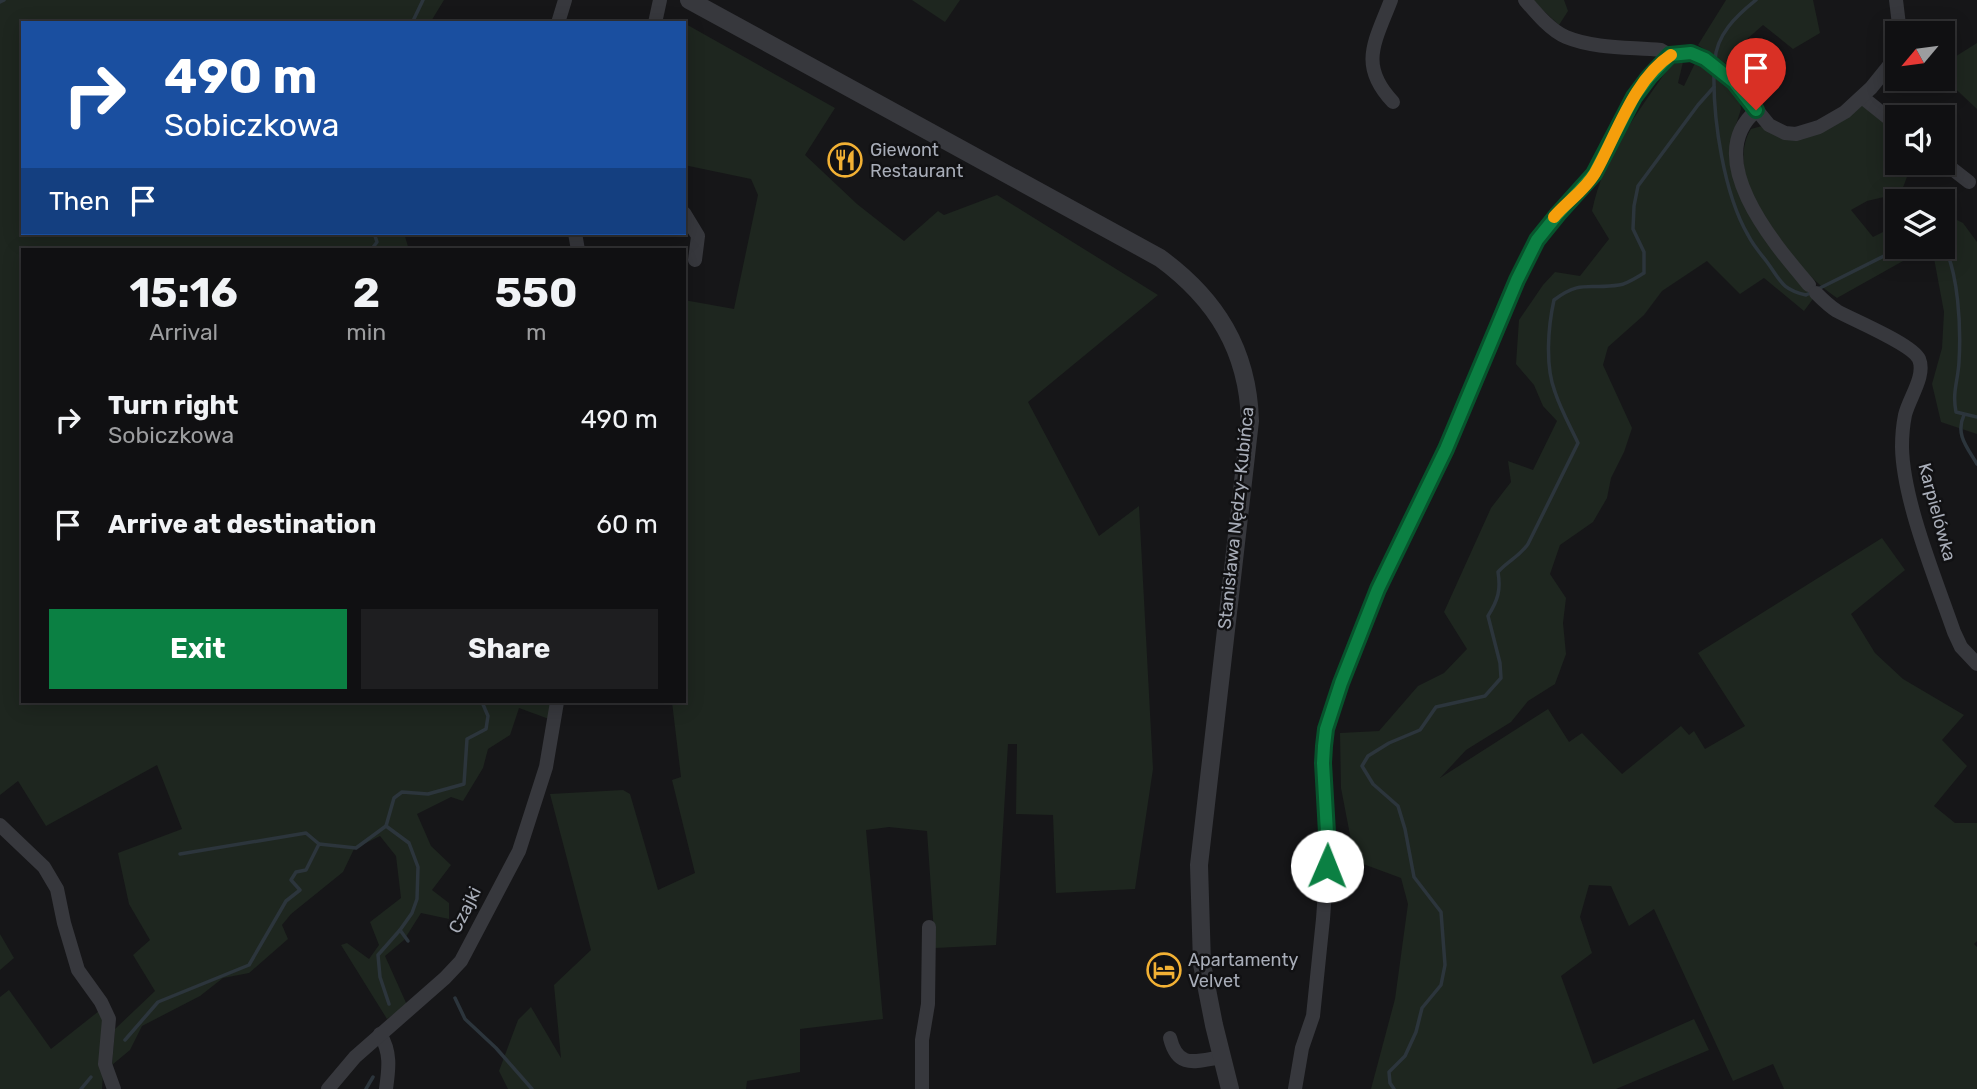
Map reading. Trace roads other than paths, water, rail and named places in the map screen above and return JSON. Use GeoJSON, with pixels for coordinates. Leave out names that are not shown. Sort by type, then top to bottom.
{"type":"FeatureCollection","features":[{"type":"Feature","properties":{"kind":"street"},"geometry":{"type":"LineString","coordinates":[[559,21],[565,0]]}},
{"type":"Feature","properties":{"kind":"street"},"geometry":{"type":"LineString","coordinates":[[655,21],[660,0]]}},
{"type":"Feature","properties":{"kind":"street","name":"Stanisława Nędzy-Kubińca"},"geometry":{"type":"LineString","coordinates":[[690,0],[1160,258],[1202,294],[1230,335],[1246,380],[1250,421],[1199,865],[1202,964],[1230,1089]]}},
{"type":"Feature","properties":{"kind":"street"},"geometry":{"type":"LineString","coordinates":[[1391,0],[1373,50],[1371,68],[1381,90],[1393,102]]}},
{"type":"Feature","properties":{"kind":"street"},"geometry":{"type":"LineString","coordinates":[[1525,0],[1565,37],[1593,45],[1661,50],[1670,55],[1691,53],[1705,59],[1730,78],[1773,129],[1796,134],[1833,120],[1862,97],[1885,70]]}},
{"type":"Feature","properties":{"kind":"street"},"geometry":{"type":"LineString","coordinates":[[1896,0],[1899,21]]}},
{"type":"Feature","properties":{"kind":"street"},"geometry":{"type":"LineString","coordinates":[[1295,1089],[1302,1048],[1313,1016],[1323,919],[1328,850],[1323,763],[1326,729],[1341,683],[1378,589],[1446,449],[1532,250],[1558,214],[1594,174],[1634,97],[1670,55]]}},
{"type":"Feature","properties":{"kind":"street"},"geometry":{"type":"LineString","coordinates":[[1862,97],[1885,115]]}},
{"type":"Feature","properties":{"kind":"street","name":"Karpielówka"},"geometry":{"type":"LineString","coordinates":[[1756,110],[1745,121],[1739,136],[1737,155],[1742,184],[1755,216],[1774,244],[1812,289],[1834,309],[1903,345],[1915,353],[1919,360],[1919,379],[1910,397],[1903,430],[1905,473],[1915,515],[1954,632],[1962,647],[1977,664]]}},
{"type":"Feature","properties":{"kind":"street"},"geometry":{"type":"LineString","coordinates":[[1955,171],[1969,182]]}},
{"type":"Feature","properties":{"kind":"street"},"geometry":{"type":"LineString","coordinates":[[686,216],[698,236],[695,260]]}},
{"type":"Feature","properties":{"kind":"street","name":"Czajki"},"geometry":{"type":"LineString","coordinates":[[328,1089],[355,1057],[461,961],[519,851],[545,767],[557,703]]}},
{"type":"Feature","properties":{"kind":"street"},"geometry":{"type":"LineString","coordinates":[[0,825],[44,867],[57,888],[78,970],[101,1002],[109,1019],[105,1064],[114,1089]]}},
{"type":"Feature","properties":{"kind":"street"},"geometry":{"type":"LineString","coordinates":[[922,1089],[922,1040],[928,1003],[929,927]]}},
{"type":"Feature","properties":{"kind":"street"},"geometry":{"type":"LineString","coordinates":[[380,1034],[389,1056],[386,1089]]}},
{"type":"Feature","properties":{"kind":"street"},"geometry":{"type":"LineString","coordinates":[[1170,1038],[1178,1056],[1187,1061],[1222,1057]]}},
{"type":"Feature","properties":{"kind":"waterway"},"geometry":{"type":"LineString","coordinates":[[0,2],[4,0]]}},
{"type":"Feature","properties":{"kind":"waterway"},"geometry":{"type":"LineString","coordinates":[[413,21],[423,0]]}},
{"type":"Feature","properties":{"kind":"waterway"},"geometry":{"type":"LineString","coordinates":[[1715,61],[1723,34],[1756,0]]}},
{"type":"Feature","properties":{"kind":"waterway"},"geometry":{"type":"LineString","coordinates":[[1714,73],[1718,134],[1732,199],[1750,239],[1782,283],[1791,290],[1806,295],[1885,256]]}},
{"type":"Feature","properties":{"kind":"waterway"},"geometry":{"type":"LineString","coordinates":[[1394,1089],[1390,1083],[1389,1072],[1405,1056],[1416,1032],[1422,1008],[1441,985],[1445,965],[1441,912],[1414,877],[1398,806],[1373,784],[1362,766],[1368,756],[1389,743],[1420,730],[1436,707],[1485,696],[1501,678],[1488,616],[1498,595],[1498,572],[1528,544],[1578,443],[1552,382],[1549,334],[1554,300],[1579,287],[1622,284],[1644,273],[1644,252],[1633,229],[1638,186],[1714,87]]}},
{"type":"Feature","properties":{"kind":"waterway"},"geometry":{"type":"LineString","coordinates":[[372,248],[377,242],[375,235]]}},
{"type":"Feature","properties":{"kind":"waterway"},"geometry":{"type":"LineString","coordinates":[[1949,259],[1959,317],[1956,412],[1977,417]]}},
{"type":"Feature","properties":{"kind":"waterway"},"geometry":{"type":"LineString","coordinates":[[1964,415],[1962,434],[1977,464]]}},
{"type":"Feature","properties":{"kind":"waterway"},"geometry":{"type":"LineString","coordinates":[[389,1004],[380,977],[378,955],[412,913],[417,899],[418,867],[409,843],[386,826],[394,798],[402,792],[428,794],[464,784],[467,739],[486,729],[488,716],[482,703]]}},
{"type":"Feature","properties":{"kind":"waterway"},"geometry":{"type":"LineString","coordinates":[[125,1040],[158,1002],[249,965],[286,901],[300,890],[291,880],[296,872],[306,870],[319,844],[356,848],[386,826]]}},
{"type":"Feature","properties":{"kind":"waterway"},"geometry":{"type":"LineString","coordinates":[[180,854],[306,833],[319,844]]}},
{"type":"Feature","properties":{"kind":"waterway"},"geometry":{"type":"LineString","coordinates":[[400,930],[408,941]]}},
{"type":"Feature","properties":{"kind":"waterway"},"geometry":{"type":"LineString","coordinates":[[455,998],[465,1019],[496,1048],[532,1089]]}},
{"type":"Feature","properties":{"kind":"waterway"},"geometry":{"type":"LineString","coordinates":[[81,1089],[91,1077]]}},
{"type":"Feature","properties":{"kind":"waterway"},"geometry":{"type":"LineString","coordinates":[[366,1089],[373,1077]]}},
{"type":"Feature","properties":{"kind":"place","name":"Giewont Restaurant"},"geometry":{"type":"Point","coordinates":[845,160]}},
{"type":"Feature","properties":{"kind":"place","name":"Apartamenty Velvet"},"geometry":{"type":"Point","coordinates":[1164,970]}}]}
